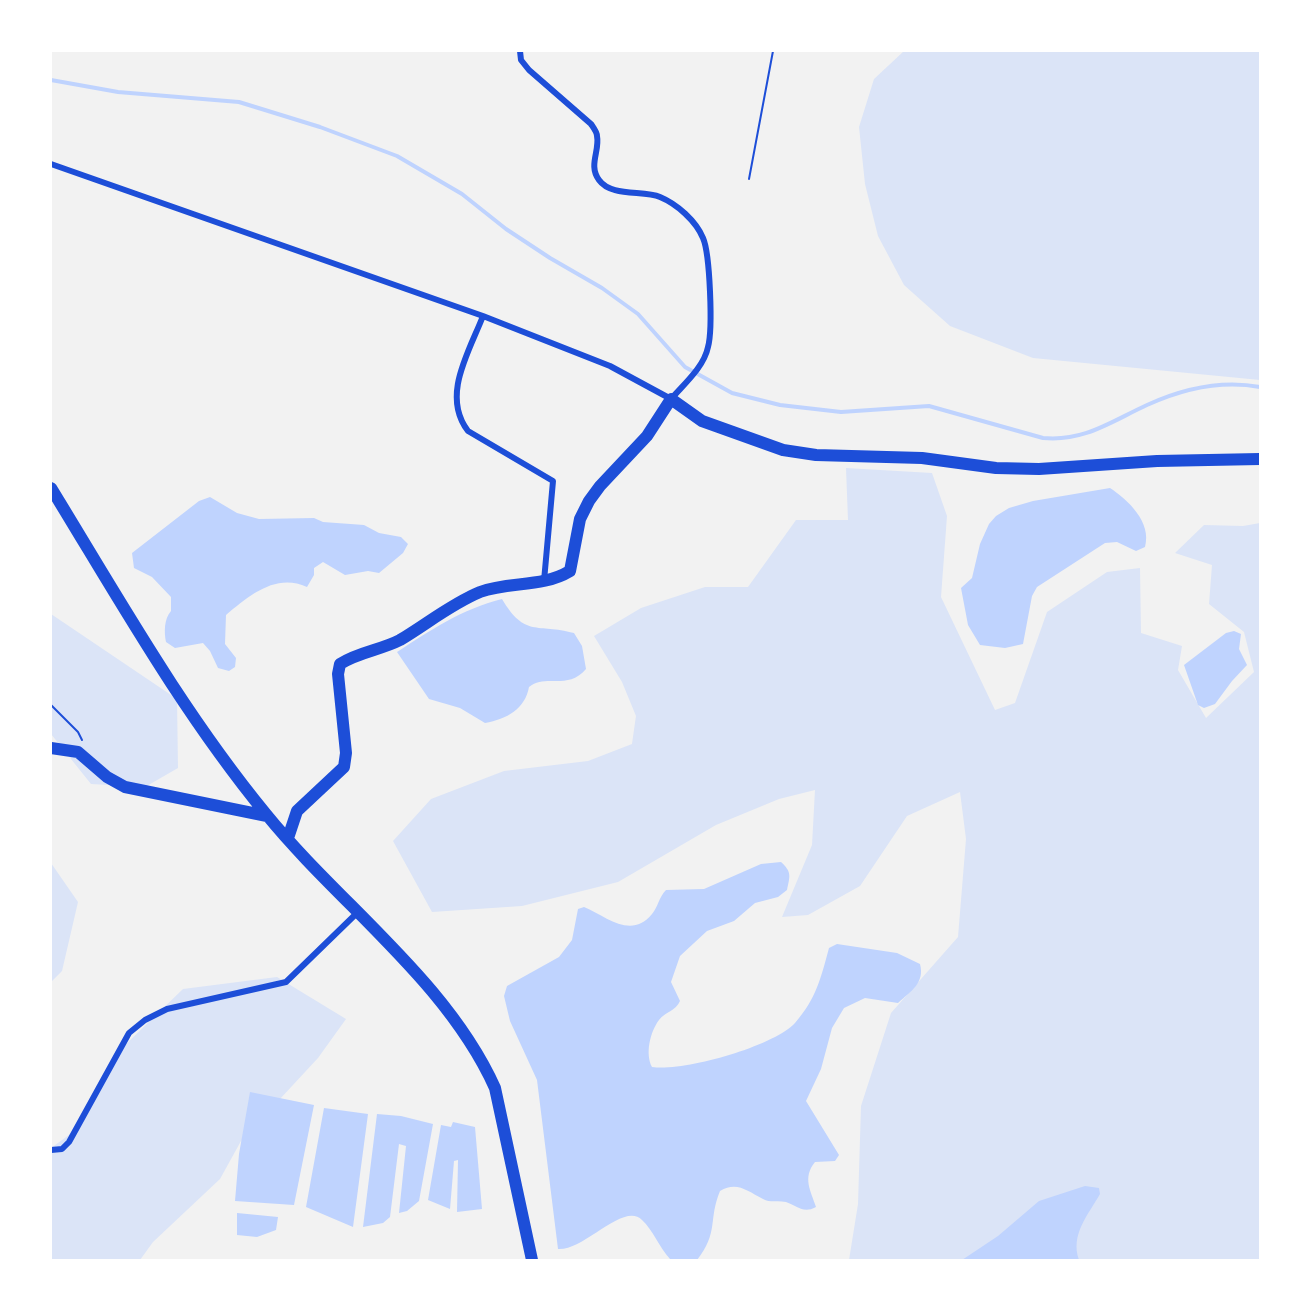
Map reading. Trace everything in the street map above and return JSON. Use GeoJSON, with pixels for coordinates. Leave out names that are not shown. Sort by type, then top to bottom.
{"type":"FeatureCollection","features":[{"type":"Feature","properties":{"kind":"main road"},"geometry":{"type":"LineString","coordinates":[[288,838],[297,811],[344,767],[345,753],[338,674],[340,664],[359,654],[398,641],[447,609],[482,591],[544,582],[570,571],[580,519],[589,501],[647,436],[671,399],[702,421],[783,450],[816,455],[922,458],[996,468],[1039,469],[1157,461],[1260,459]]}},
{"type":"Feature","properties":{"kind":"main road"},"geometry":{"type":"LineString","coordinates":[[51,488],[176,694],[267,816],[457,1020],[484,1062],[495,1088],[532,1260]]}},
{"type":"Feature","properties":{"kind":"main road"},"geometry":{"type":"LineString","coordinates":[[51,748],[78,752],[107,777],[125,787],[267,816]]}},
{"type":"Feature","properties":{"kind":"street"},"geometry":{"type":"LineString","coordinates":[[51,164],[483,316],[610,366],[671,399],[703,361],[708,348],[712,316],[704,240],[687,217],[660,197],[609,188],[600,182],[594,163],[597,135],[591,124],[529,70],[521,60],[520,51]]}},
{"type":"Feature","properties":{"kind":"street"},"geometry":{"type":"LineString","coordinates":[[483,316],[455,389],[456,407],[461,422],[468,431],[553,481],[544,582]]}},
{"type":"Feature","properties":{"kind":"street"},"geometry":{"type":"LineString","coordinates":[[51,1150],[62,1149],[69,1142],[129,1033],[145,1020],[167,1009],[286,982],[358,912]]}},
{"type":"Feature","properties":{"kind":"path"},"geometry":{"type":"LineString","coordinates":[[749,179],[773,51]]}},
{"type":"Feature","properties":{"kind":"path"},"geometry":{"type":"LineString","coordinates":[[51,705],[78,732],[83,743]]}},
{"type":"Feature","properties":{"kind":"shaded area"},"geometry":{"type":"Polygon","coordinates":[[[904,51],[1260,51],[1260,380],[1033,358],[950,326],[904,285],[878,236],[865,184],[859,127],[874,79],[904,51]]]}},
{"type":"Feature","properties":{"kind":"shaded area"},"geometry":{"type":"Polygon","coordinates":[[[846,468],[932,473],[947,516],[941,597],[995,710],[1015,703],[1047,612],[1107,572],[1140,568],[1141,633],[1182,646],[1178,670],[1206,718],[1254,672],[1244,632],[1209,604],[1212,565],[1175,553],[1204,525],[1243,526],[1260,523],[1260,1260],[849,1260],[858,1204],[861,1106],[891,1013],[958,937],[966,839],[960,792],[907,816],[860,886],[808,915],[782,917],[812,845],[815,790],[779,799],[716,825],[618,882],[522,906],[432,912],[393,841],[431,799],[504,771],[588,761],[632,744],[636,716],[622,682],[594,636],[641,608],[705,587],[748,587],[796,520],[848,520],[846,468]]]}},
{"type":"Feature","properties":{"kind":"shaded area"},"geometry":{"type":"Polygon","coordinates":[[[51,614],[177,699],[178,768],[145,787],[91,784],[51,734],[51,614]]]}},
{"type":"Feature","properties":{"kind":"shaded area"},"geometry":{"type":"Polygon","coordinates":[[[51,863],[78,902],[62,971],[51,982],[51,863]]]}},
{"type":"Feature","properties":{"kind":"shaded area"},"geometry":{"type":"Polygon","coordinates":[[[277,977],[346,1019],[318,1058],[241,1141],[220,1179],[153,1242],[140,1260],[51,1260],[51,1148],[69,1135],[123,1047],[183,989],[277,977]]]}},
{"type":"Feature","properties":{"kind":"water"},"geometry":{"type":"Polygon","coordinates":[[[1110,488],[1131,505],[1142,521],[1145,529],[1145,547],[1136,551],[1117,542],[1105,543],[1037,587],[1032,596],[1023,644],[1005,648],[980,645],[968,625],[961,588],[972,578],[980,544],[989,524],[996,516],[1009,508],[1033,501],[1110,488]]]}},
{"type":"Feature","properties":{"kind":"water"},"geometry":{"type":"Polygon","coordinates":[[[210,497],[237,513],[259,519],[314,518],[323,522],[364,525],[379,533],[401,537],[408,544],[403,553],[379,573],[368,571],[345,575],[323,562],[314,568],[314,575],[307,587],[296,583],[274,584],[244,600],[226,615],[225,644],[236,658],[235,667],[229,671],[218,668],[210,651],[203,643],[175,648],[166,642],[165,626],[171,611],[171,597],[152,577],[134,568],[132,553],[199,501],[210,497]]]}},
{"type":"Feature","properties":{"kind":"water"},"geometry":{"type":"Polygon","coordinates":[[[502,599],[510,611],[525,624],[574,633],[582,646],[586,669],[579,676],[564,681],[536,683],[529,687],[524,701],[514,712],[501,719],[485,723],[460,708],[429,699],[397,652],[460,614],[502,599]]]}},
{"type":"Feature","properties":{"kind":"water"},"geometry":{"type":"Polygon","coordinates":[[[1234,631],[1241,634],[1239,649],[1247,665],[1215,704],[1204,708],[1198,705],[1184,665],[1226,633],[1234,631]]]}},
{"type":"Feature","properties":{"kind":"water"},"geometry":{"type":"Polygon","coordinates":[[[781,862],[789,874],[787,890],[778,897],[755,903],[734,921],[707,931],[680,956],[671,982],[680,1001],[676,1007],[661,1017],[656,1025],[649,1043],[649,1056],[652,1067],[685,1065],[728,1056],[784,1032],[795,1023],[813,997],[829,948],[837,944],[897,953],[920,964],[919,982],[898,1003],[865,998],[844,1008],[832,1028],[821,1069],[806,1101],[839,1155],[835,1161],[815,1162],[811,1168],[808,1179],[816,1207],[804,1210],[786,1202],[766,1200],[742,1188],[732,1187],[720,1191],[714,1210],[711,1234],[697,1260],[670,1259],[646,1224],[634,1216],[614,1221],[580,1243],[558,1249],[537,1080],[510,1021],[504,996],[507,986],[559,957],[572,940],[578,909],[584,907],[618,924],[636,925],[644,922],[652,914],[666,890],[704,889],[761,864],[781,862]]]}},
{"type":"Feature","properties":{"kind":"water"},"geometry":{"type":"Polygon","coordinates":[[[250,1092],[314,1105],[294,1205],[235,1201],[239,1154],[250,1092]]]}},
{"type":"Feature","properties":{"kind":"water"},"geometry":{"type":"Polygon","coordinates":[[[324,1108],[368,1114],[353,1227],[306,1207],[324,1108]]]}},
{"type":"Feature","properties":{"kind":"water"},"geometry":{"type":"Polygon","coordinates":[[[377,1114],[401,1116],[433,1124],[419,1201],[407,1211],[399,1213],[406,1146],[399,1144],[390,1217],[383,1223],[363,1227],[377,1114]]]}},
{"type":"Feature","properties":{"kind":"water"},"geometry":{"type":"Polygon","coordinates":[[[453,1122],[475,1127],[482,1209],[457,1212],[458,1160],[454,1161],[450,1209],[428,1200],[441,1125],[451,1127],[453,1122]]]}},
{"type":"Feature","properties":{"kind":"water"},"geometry":{"type":"Polygon","coordinates":[[[1085,1186],[1099,1188],[1100,1194],[1079,1234],[1077,1251],[1079,1260],[962,1260],[998,1236],[1039,1201],[1085,1186]]]}},
{"type":"Feature","properties":{"kind":"water"},"geometry":{"type":"Polygon","coordinates":[[[237,1213],[278,1217],[276,1230],[257,1237],[237,1235],[237,1213]]]}},
{"type":"Feature","properties":{"kind":"waterway"},"geometry":{"type":"LineString","coordinates":[[51,80],[118,92],[239,102],[320,127],[397,156],[462,194],[506,229],[602,288],[638,314],[685,367],[732,393],[780,405],[841,412],[929,406],[1043,438],[1058,438],[1085,434],[1147,405],[1188,390],[1217,385],[1260,387]]}}]}
